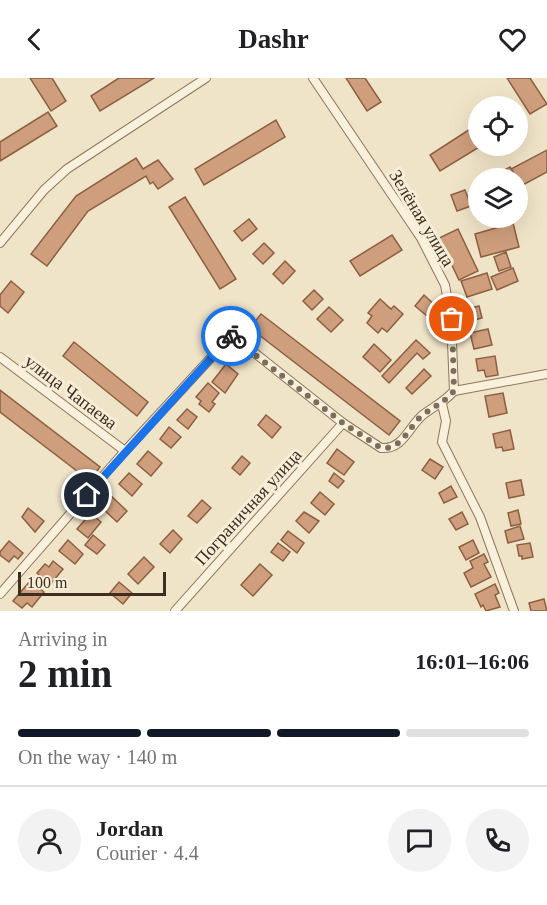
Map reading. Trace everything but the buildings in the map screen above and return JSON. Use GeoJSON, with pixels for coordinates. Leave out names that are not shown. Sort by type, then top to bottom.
{"type":"FeatureCollection","features":[{"type":"Feature","properties":{"kind":"street"},"geometry":{"type":"LineString","coordinates":[[0,243],[44,190],[68,169],[110,139],[206,78]]}},
{"type":"Feature","properties":{"kind":"street","name":"Зелёная улица"},"geometry":{"type":"LineString","coordinates":[[313,78],[421,238],[445,285],[452,319],[454,391]]}},
{"type":"Feature","properties":{"kind":"street"},"geometry":{"type":"LineString","coordinates":[[0,594],[124,451],[232,335],[343,423],[381,448],[389,449],[399,444],[423,414],[442,404],[454,391],[547,374]]}},
{"type":"Feature","properties":{"kind":"street","name":"улица Чапаева"},"geometry":{"type":"LineString","coordinates":[[0,357],[124,451]]}},
{"type":"Feature","properties":{"kind":"street"},"geometry":{"type":"LineString","coordinates":[[442,404],[446,421],[442,442],[480,517],[514,611]]}},
{"type":"Feature","properties":{"kind":"street","name":"Пограничная улица"},"geometry":{"type":"LineString","coordinates":[[175,611],[343,423]]}},
{"type":"Feature","properties":{"kind":"way so far"},"geometry":{"type":"LineString","coordinates":[[231,336],[343,423],[381,448],[389,449],[399,444],[423,414],[442,404],[454,391],[452,319]]}},
{"type":"Feature","properties":{"kind":"route"},"geometry":{"type":"LineString","coordinates":[[87,495],[124,451],[231,336]]}}]}
